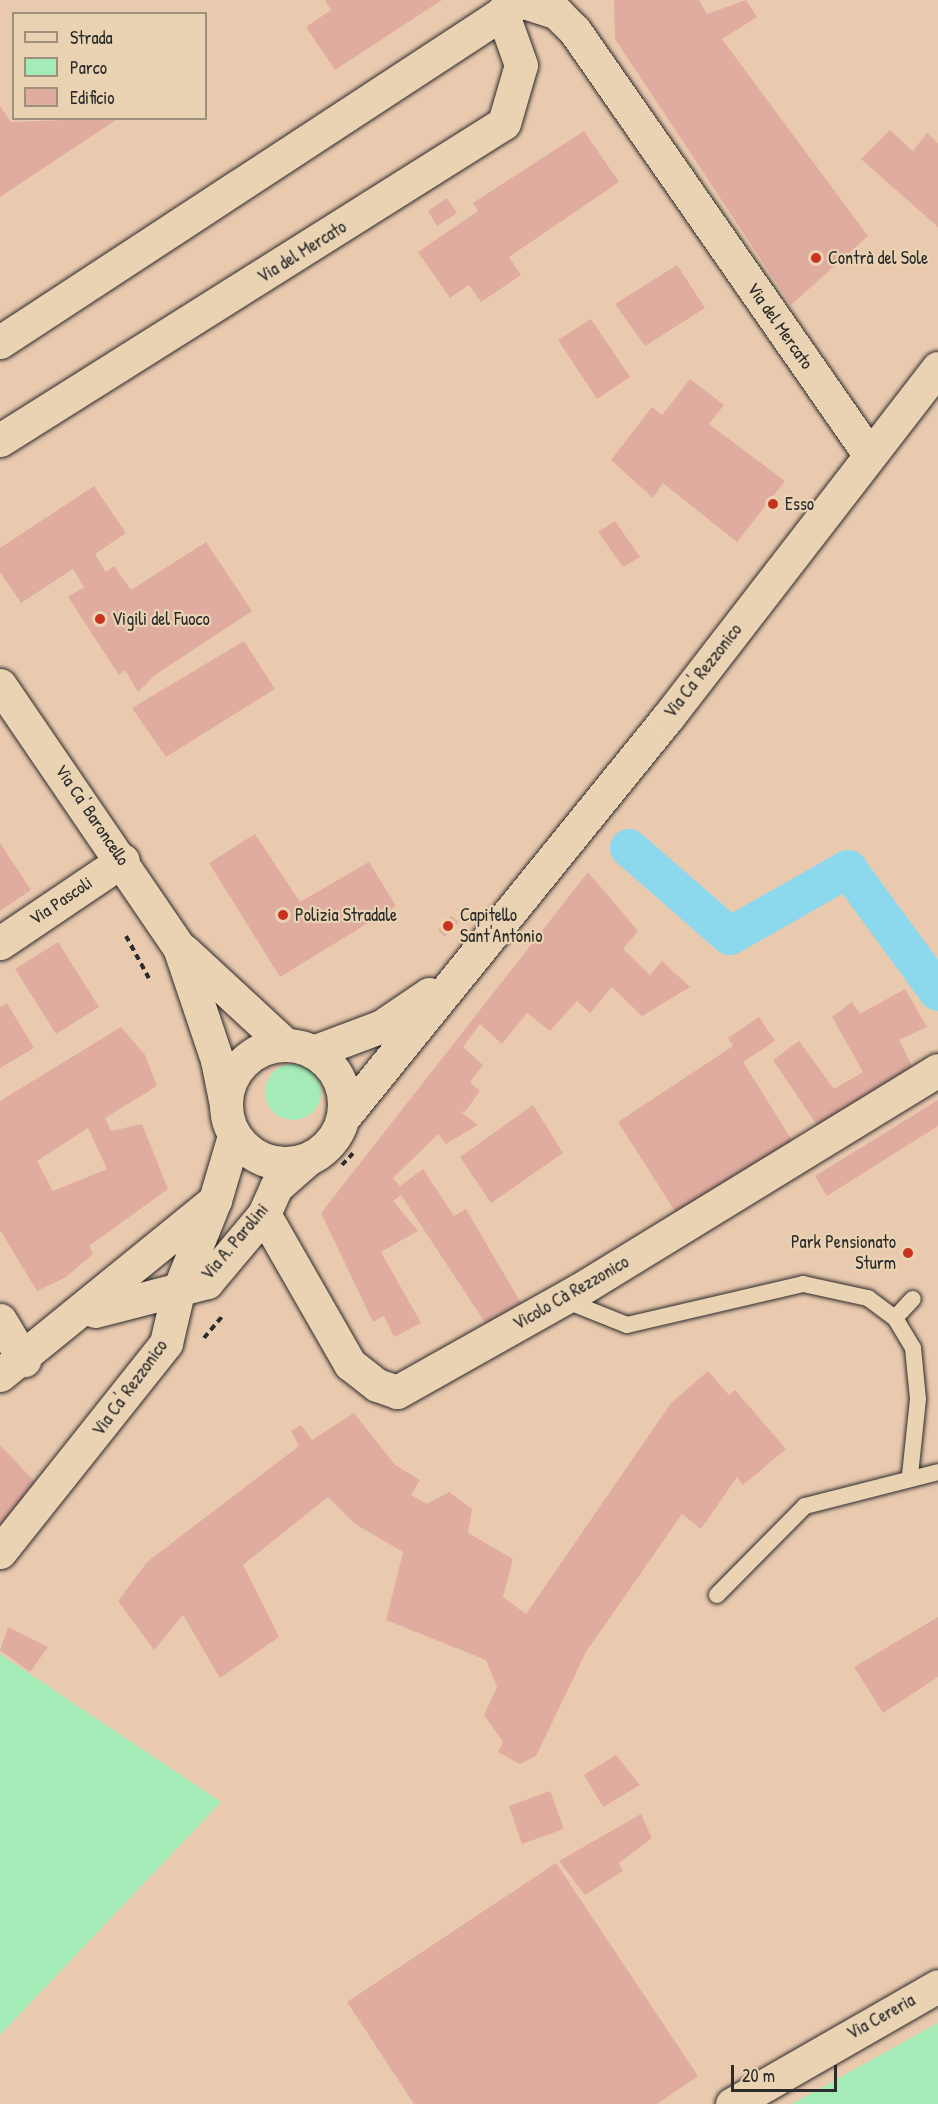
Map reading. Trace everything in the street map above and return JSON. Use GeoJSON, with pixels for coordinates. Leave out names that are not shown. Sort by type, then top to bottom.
{"type":"FeatureCollection","features":[{"type":"Feature","properties":{"kind":"street","name":"Via del Mercato"},"geometry":{"type":"LineString","coordinates":[[0,342],[502,12],[521,2],[542,6],[574,31],[869,454]]}},
{"type":"Feature","properties":{"kind":"street","name":"Via del Mercato"},"geometry":{"type":"LineString","coordinates":[[0,441],[504,123],[521,65],[502,12]]}},
{"type":"Feature","properties":{"kind":"street","name":"Via Ca' Rezzonico"},"geometry":{"type":"LineString","coordinates":[[308,1159],[336,1135],[343,1118],[668,717],[869,454],[938,368]]}},
{"type":"Feature","properties":{"kind":"street","name":"Via Ca' Baroncello"},"geometry":{"type":"LineString","coordinates":[[0,686],[123,860],[179,946],[217,1060],[226,1105]]}},
{"type":"Feature","properties":{"kind":"street","name":"Via Pascoli"},"geometry":{"type":"LineString","coordinates":[[0,943],[123,860]]}},
{"type":"Feature","properties":{"kind":"street","name":"Via Ca' Baroncello"},"geometry":{"type":"LineString","coordinates":[[179,946],[299,1048]]}},
{"type":"Feature","properties":{"kind":"street","name":"Via Ca' Rezzonico"},"geometry":{"type":"LineString","coordinates":[[226,1105],[228,1086],[249,1056],[299,1048],[395,1020],[462,970]]}},
{"type":"Feature","properties":{"kind":"street"},"geometry":{"type":"LineString","coordinates":[[299,1048],[339,1080],[343,1118]]}},
{"type":"Feature","properties":{"kind":"street","name":"Vicolo Cà Rezzonico"},"geometry":{"type":"LineString","coordinates":[[264,1214],[350,1364],[377,1385],[397,1392],[562,1299],[938,1070]]}},
{"type":"Feature","properties":{"kind":"street"},"geometry":{"type":"LineString","coordinates":[[215,1200],[234,1136],[226,1105]]}},
{"type":"Feature","properties":{"kind":"street"},"geometry":{"type":"LineString","coordinates":[[234,1136],[271,1162],[308,1159]]}},
{"type":"Feature","properties":{"kind":"street","name":"Via A. Parolini"},"geometry":{"type":"LineString","coordinates":[[76,1317],[128,1299],[178,1292],[207,1282],[264,1214],[276,1187],[308,1159]]}},
{"type":"Feature","properties":{"kind":"street","name":"Via Ca' Rezzonico"},"geometry":{"type":"LineString","coordinates":[[0,1552],[182,1346],[178,1292],[215,1200]]}},
{"type":"Feature","properties":{"kind":"street","name":"Via A. Parolini"},"geometry":{"type":"LineString","coordinates":[[12,1368],[215,1200]]}},
{"type":"Feature","properties":{"kind":"street"},"geometry":{"type":"LineString","coordinates":[[0,1320],[12,1368]]}},
{"type":"Feature","properties":{"kind":"street","name":"Via Cereria"},"geometry":{"type":"LineString","coordinates":[[732,2104],[938,1986]]}},
{"type":"Feature","properties":{"kind":"lane"},"geometry":{"type":"LineString","coordinates":[[562,1299],[627,1325],[803,1284],[868,1298],[895,1318],[913,1348],[917,1389],[910,1475]]}},
{"type":"Feature","properties":{"kind":"lane"},"geometry":{"type":"LineString","coordinates":[[895,1318],[913,1299]]}},
{"type":"Feature","properties":{"kind":"lane"},"geometry":{"type":"LineString","coordinates":[[717,1595],[805,1506],[910,1475],[938,1472]]}},
{"type":"Feature","properties":{"kind":"path"},"geometry":{"type":"LineString","coordinates":[[120,926],[153,986]]}},
{"type":"Feature","properties":{"kind":"path"},"geometry":{"type":"LineString","coordinates":[[182,1346],[233,1303]]}},
{"type":"Feature","properties":{"kind":"green space"},"geometry":{"type":"Polygon","coordinates":[[[293,1064],[304,1066],[313,1072],[319,1081],[321,1092],[319,1103],[313,1112],[304,1118],[293,1120],[282,1118],[273,1112],[267,1103],[265,1092],[267,1081],[273,1072],[282,1066],[293,1064]]]}},
{"type":"Feature","properties":{"kind":"green space"},"geometry":{"type":"Polygon","coordinates":[[[0,1654],[221,1802],[0,2035],[0,1654]]]}},
{"type":"Feature","properties":{"kind":"green space"},"geometry":{"type":"Polygon","coordinates":[[[938,2023],[938,2104],[792,2104],[938,2023]]]}},
{"type":"Feature","properties":{"kind":"building"},"geometry":{"type":"Polygon","coordinates":[[[325,0],[442,0],[335,70],[306,27],[331,10],[325,0]]]}},
{"type":"Feature","properties":{"kind":"building"},"geometry":{"type":"Polygon","coordinates":[[[614,0],[699,0],[707,14],[746,0],[757,17],[722,39],[868,236],[791,305],[615,39],[614,0]]]}},
{"type":"Feature","properties":{"kind":"building"},"geometry":{"type":"Polygon","coordinates":[[[0,106],[11,122],[116,120],[0,197],[0,106]]]}},
{"type":"Feature","properties":{"kind":"building"},"geometry":{"type":"Polygon","coordinates":[[[890,130],[913,151],[927,133],[938,143],[938,227],[861,159],[890,130]]]}},
{"type":"Feature","properties":{"kind":"building"},"geometry":{"type":"Polygon","coordinates":[[[584,131],[619,182],[509,257],[521,275],[481,302],[469,285],[450,298],[418,252],[478,211],[473,203],[584,131]]]}},
{"type":"Feature","properties":{"kind":"building"},"geometry":{"type":"Polygon","coordinates":[[[447,198],[457,213],[437,226],[428,211],[447,198]]]}},
{"type":"Feature","properties":{"kind":"building"},"geometry":{"type":"Polygon","coordinates":[[[677,265],[705,308],[645,346],[615,304],[677,265]]]}},
{"type":"Feature","properties":{"kind":"building"},"geometry":{"type":"Polygon","coordinates":[[[591,319],[630,377],[597,399],[558,340],[591,319]]]}},
{"type":"Feature","properties":{"kind":"building"},"geometry":{"type":"Polygon","coordinates":[[[690,379],[724,405],[709,424],[785,481],[737,542],[663,483],[653,498],[611,460],[652,407],[662,415],[690,379]]]}},
{"type":"Feature","properties":{"kind":"building"},"geometry":{"type":"Polygon","coordinates":[[[94,486],[126,533],[95,554],[106,572],[114,566],[131,590],[206,542],[252,611],[155,675],[138,692],[125,670],[119,675],[68,597],[84,587],[73,569],[21,603],[0,572],[0,548],[94,486]]]}},
{"type":"Feature","properties":{"kind":"building"},"geometry":{"type":"Polygon","coordinates":[[[615,521],[640,557],[623,567],[598,532],[615,521]]]}},
{"type":"Feature","properties":{"kind":"building"},"geometry":{"type":"Polygon","coordinates":[[[244,641],[275,689],[166,757],[132,708],[244,641]]]}},
{"type":"Feature","properties":{"kind":"building"},"geometry":{"type":"Polygon","coordinates":[[[255,834],[300,902],[369,862],[396,906],[280,977],[209,863],[255,834]]]}},
{"type":"Feature","properties":{"kind":"building"},"geometry":{"type":"Polygon","coordinates":[[[0,843],[31,890],[0,911],[0,843]]]}},
{"type":"Feature","properties":{"kind":"building"},"geometry":{"type":"Polygon","coordinates":[[[588,872],[638,931],[623,949],[650,975],[662,961],[690,987],[642,1016],[612,987],[590,1013],[577,1001],[550,1031],[527,1013],[502,1044],[480,1024],[463,1047],[483,1065],[470,1082],[480,1091],[464,1113],[458,1110],[478,1125],[446,1144],[438,1134],[393,1178],[400,1186],[423,1169],[454,1216],[466,1209],[521,1303],[486,1324],[401,1195],[393,1201],[418,1231],[381,1252],[421,1323],[394,1337],[384,1316],[373,1322],[321,1213],[588,872]]]}},
{"type":"Feature","properties":{"kind":"building","name":"Capitello Sant'Antonio"},"geometry":{"type":"Polygon","coordinates":[[[451,916],[459,922],[445,937],[438,930],[451,916]]]}},
{"type":"Feature","properties":{"kind":"building"},"geometry":{"type":"Polygon","coordinates":[[[58,942],[99,1007],[56,1034],[15,969],[58,942]]]}},
{"type":"Feature","properties":{"kind":"building"},"geometry":{"type":"Polygon","coordinates":[[[905,989],[927,1027],[899,1040],[916,1074],[819,1128],[773,1060],[799,1041],[834,1089],[863,1072],[832,1017],[852,1002],[860,1014],[905,989]]]}},
{"type":"Feature","properties":{"kind":"building"},"geometry":{"type":"Polygon","coordinates":[[[7,1003],[34,1048],[0,1068],[0,1007],[7,1003]]]}},
{"type":"Feature","properties":{"kind":"building"},"geometry":{"type":"Polygon","coordinates":[[[759,1017],[775,1041],[743,1062],[795,1145],[678,1216],[618,1122],[733,1046],[728,1038],[759,1017]]]}},
{"type":"Feature","properties":{"kind":"building"},"geometry":{"type":"Polygon","coordinates":[[[121,1027],[145,1055],[157,1086],[105,1118],[111,1131],[142,1124],[168,1189],[89,1246],[93,1254],[66,1277],[37,1291],[0,1230],[0,1101],[121,1027]],[[88,1128],[37,1161],[53,1191],[107,1169],[88,1128]]]}},
{"type":"Feature","properties":{"kind":"building"},"geometry":{"type":"Polygon","coordinates":[[[938,1100],[938,1126],[827,1196],[815,1176],[938,1100]]]}},
{"type":"Feature","properties":{"kind":"building"},"geometry":{"type":"Polygon","coordinates":[[[533,1105],[563,1153],[491,1203],[460,1157],[533,1105]]]}},
{"type":"Feature","properties":{"kind":"building"},"geometry":{"type":"Polygon","coordinates":[[[708,1371],[729,1395],[735,1390],[786,1449],[743,1485],[737,1477],[701,1529],[682,1514],[586,1652],[536,1756],[520,1764],[498,1752],[503,1742],[484,1715],[497,1687],[486,1660],[386,1620],[403,1552],[355,1524],[328,1497],[243,1565],[279,1637],[220,1678],[183,1615],[154,1650],[118,1601],[147,1562],[299,1446],[291,1431],[301,1425],[312,1440],[354,1413],[395,1465],[420,1480],[411,1495],[427,1504],[449,1492],[472,1509],[468,1533],[513,1559],[503,1597],[526,1614],[671,1403],[708,1371]]]}},
{"type":"Feature","properties":{"kind":"building"},"geometry":{"type":"Polygon","coordinates":[[[0,1445],[37,1484],[0,1525],[0,1445]]]}},
{"type":"Feature","properties":{"kind":"building"},"geometry":{"type":"Polygon","coordinates":[[[938,1617],[938,1677],[883,1713],[854,1667],[938,1617]]]}},
{"type":"Feature","properties":{"kind":"building"},"geometry":{"type":"Polygon","coordinates":[[[8,1627],[48,1647],[30,1672],[0,1650],[8,1627]]]}},
{"type":"Feature","properties":{"kind":"building"},"geometry":{"type":"Polygon","coordinates":[[[616,1755],[640,1785],[603,1807],[584,1775],[616,1755]]]}},
{"type":"Feature","properties":{"kind":"building"},"geometry":{"type":"Polygon","coordinates":[[[550,1791],[564,1829],[522,1844],[509,1806],[550,1791]]]}},
{"type":"Feature","properties":{"kind":"building"},"geometry":{"type":"Polygon","coordinates":[[[641,1814],[652,1838],[619,1863],[623,1871],[585,1895],[559,1861],[641,1814]]]}},
{"type":"Feature","properties":{"kind":"building"},"geometry":{"type":"Polygon","coordinates":[[[556,1863],[698,2076],[657,2104],[414,2104],[347,2002],[556,1863]]]}},
{"type":"Feature","properties":{"kind":"waterway"},"geometry":{"type":"LineString","coordinates":[[629,848],[730,936],[848,869],[938,992]]}},
{"type":"Feature","properties":{"kind":"place","name":"Contrà del Sole"},"geometry":{"type":"Point","coordinates":[816,258]}},
{"type":"Feature","properties":{"kind":"place","name":"Esso"},"geometry":{"type":"Point","coordinates":[773,504]}},
{"type":"Feature","properties":{"kind":"place","name":"Vigili del Fuoco"},"geometry":{"type":"Point","coordinates":[100,619]}},
{"type":"Feature","properties":{"kind":"place","name":"Polizia Stradale"},"geometry":{"type":"Point","coordinates":[283,915]}},
{"type":"Feature","properties":{"kind":"place","name":"Capitello Sant'Antonio"},"geometry":{"type":"Point","coordinates":[448,926]}},
{"type":"Feature","properties":{"kind":"place","name":"Park Pensionato Sturm"},"geometry":{"type":"Point","coordinates":[908,1253]}}]}
